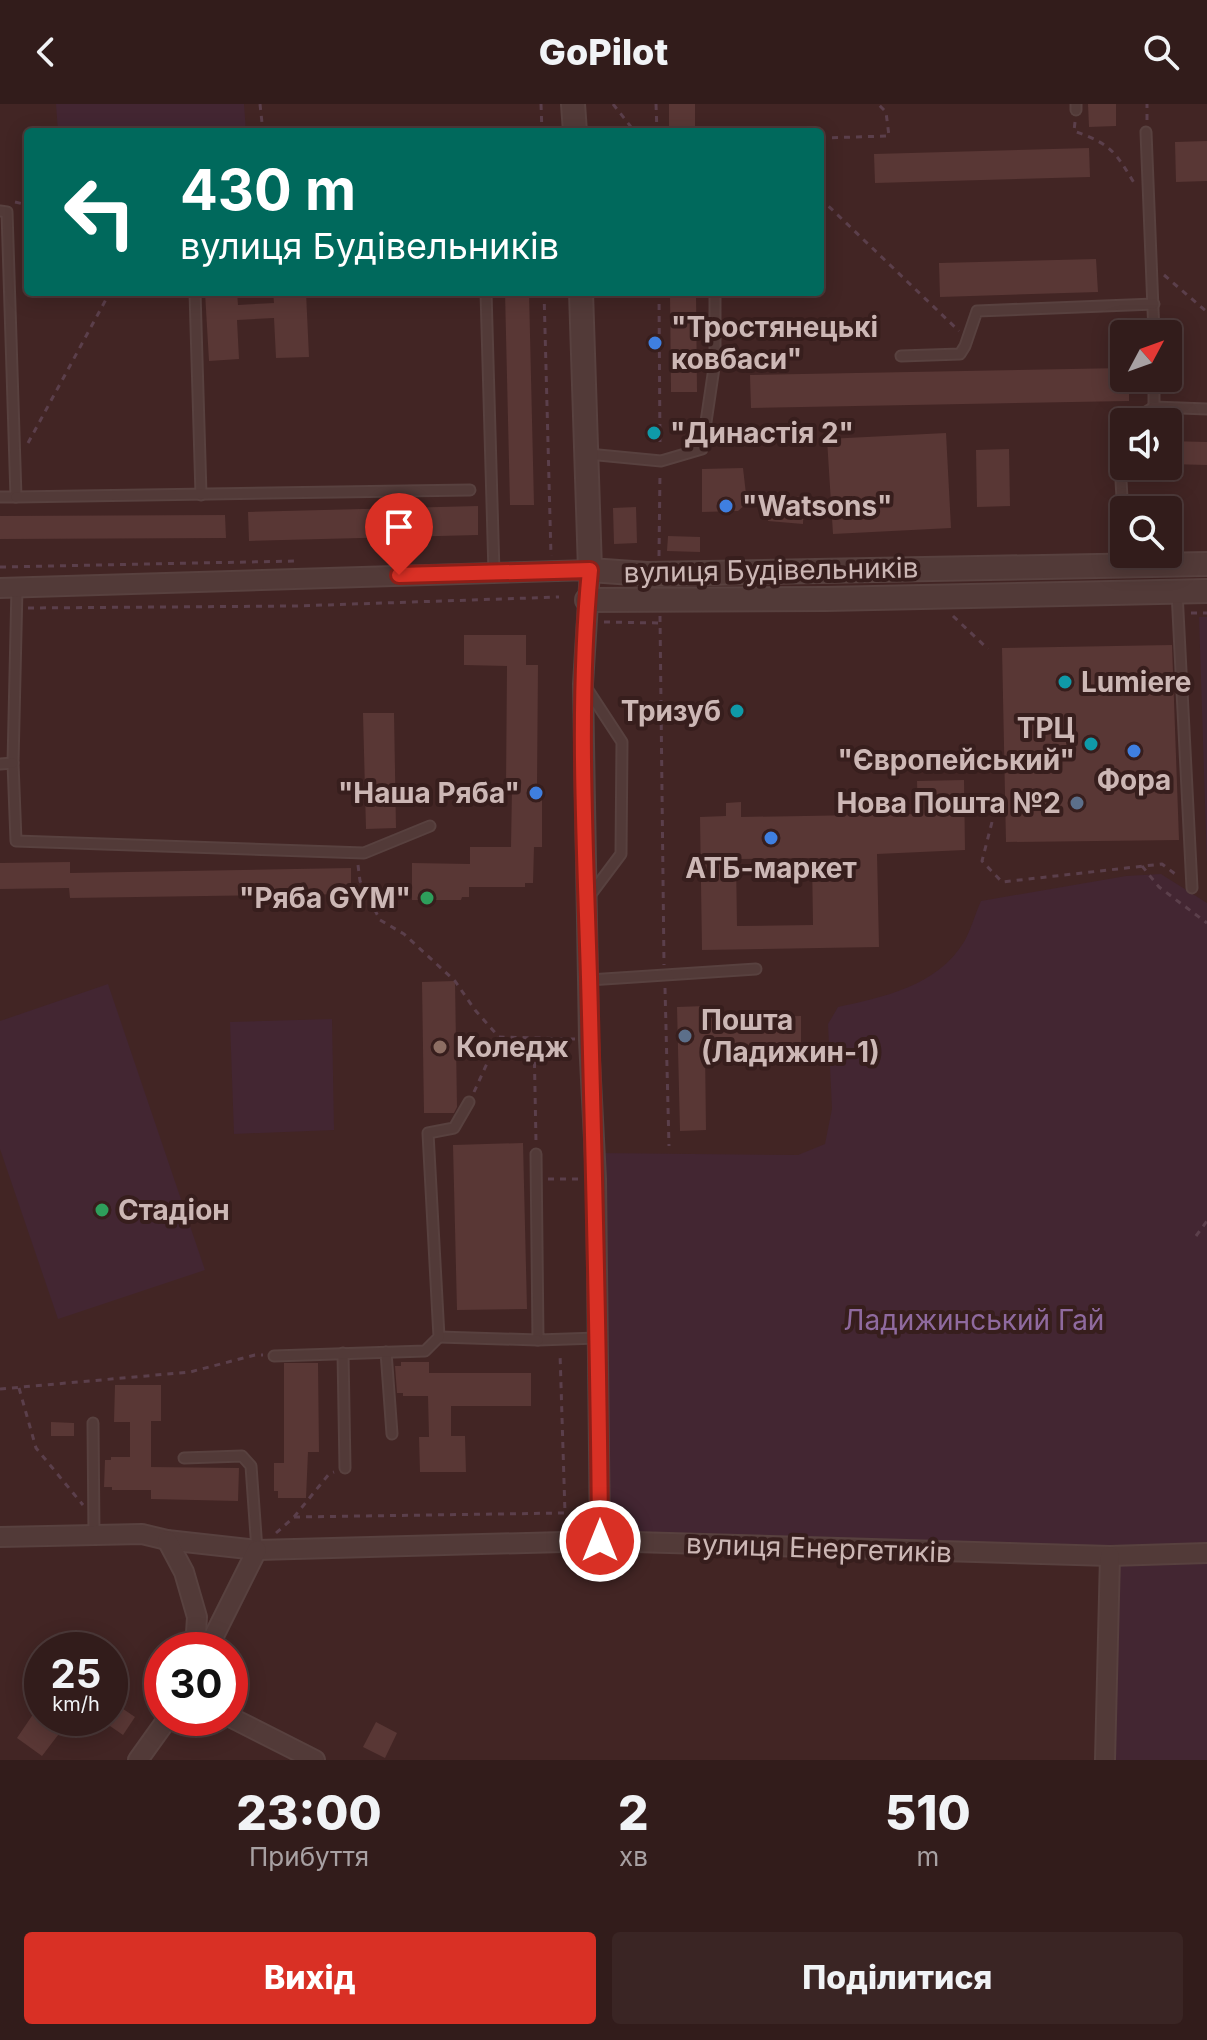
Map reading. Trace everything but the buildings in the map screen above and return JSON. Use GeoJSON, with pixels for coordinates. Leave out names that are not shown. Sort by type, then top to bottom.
{"type":"FeatureCollection","features":[{"type":"Feature","properties":{"kind":"street"},"geometry":{"type":"LineString","coordinates":[[573,104],[575,128]]}},
{"type":"Feature","properties":{"kind":"street"},"geometry":{"type":"LineString","coordinates":[[581,296],[590,570],[583,684],[589,1040],[596,1179],[600,1541]]}},
{"type":"Feature","properties":{"kind":"street","name":"вулиця Будівельників"},"geometry":{"type":"LineString","coordinates":[[9,587],[590,570],[647,574],[986,567],[1110,560]]}},
{"type":"Feature","properties":{"kind":"street","name":"вулиця Будівельників"},"geometry":{"type":"LineString","coordinates":[[1182,564],[1207,564]]}},
{"type":"Feature","properties":{"kind":"street"},"geometry":{"type":"LineString","coordinates":[[986,567],[986,595]]}},
{"type":"Feature","properties":{"kind":"street"},"geometry":{"type":"LineString","coordinates":[[1177,568],[1177,592]]}},
{"type":"Feature","properties":{"kind":"street"},"geometry":{"type":"LineString","coordinates":[[587,600],[1207,591]]}},
{"type":"Feature","properties":{"kind":"street","name":"вулиця Енергетиків"},"geometry":{"type":"LineString","coordinates":[[0,1537],[94,1527],[167,1540],[257,1550],[600,1541],[1110,1556],[1207,1553]]}},
{"type":"Feature","properties":{"kind":"street"},"geometry":{"type":"LineString","coordinates":[[167,1540],[184,1572],[197,1617],[196,1632]]}},
{"type":"Feature","properties":{"kind":"street"},"geometry":{"type":"LineString","coordinates":[[216,1632],[257,1550]]}},
{"type":"Feature","properties":{"kind":"street"},"geometry":{"type":"LineString","coordinates":[[1105,1760],[1110,1556]]}},
{"type":"Feature","properties":{"kind":"street"},"geometry":{"type":"LineString","coordinates":[[248,1726],[315,1760]]}},
{"type":"Feature","properties":{"kind":"street"},"geometry":{"type":"LineString","coordinates":[[138,1760],[155,1736]]}},
{"type":"Feature","properties":{"kind":"lane"},"geometry":{"type":"LineString","coordinates":[[1146,132],[1154,320]]}},
{"type":"Feature","properties":{"kind":"lane"},"geometry":{"type":"LineString","coordinates":[[0,211],[7,212],[16,497]]}},
{"type":"Feature","properties":{"kind":"lane"},"geometry":{"type":"LineString","coordinates":[[195,296],[201,495]]}},
{"type":"Feature","properties":{"kind":"lane"},"geometry":{"type":"LineString","coordinates":[[486,296],[494,573]]}},
{"type":"Feature","properties":{"kind":"lane"},"geometry":{"type":"LineString","coordinates":[[585,454],[661,461],[702,449],[715,361],[715,296]]}},
{"type":"Feature","properties":{"kind":"lane"},"geometry":{"type":"LineString","coordinates":[[901,356],[960,354],[977,311],[1154,304]]}},
{"type":"Feature","properties":{"kind":"lane"},"geometry":{"type":"LineString","coordinates":[[1154,392],[1154,407],[1207,409]]}},
{"type":"Feature","properties":{"kind":"lane"},"geometry":{"type":"LineString","coordinates":[[0,497],[470,490]]}},
{"type":"Feature","properties":{"kind":"lane"},"geometry":{"type":"LineString","coordinates":[[9,587],[17,608],[13,763],[16,841],[364,853],[430,826]]}},
{"type":"Feature","properties":{"kind":"lane"},"geometry":{"type":"LineString","coordinates":[[1177,592],[1190,886]]}},
{"type":"Feature","properties":{"kind":"lane"},"geometry":{"type":"LineString","coordinates":[[583,684],[622,742],[621,854],[586,901]]}},
{"type":"Feature","properties":{"kind":"lane"},"geometry":{"type":"LineString","coordinates":[[0,764],[13,763]]}},
{"type":"Feature","properties":{"kind":"lane"},"geometry":{"type":"LineString","coordinates":[[589,980],[756,969]]}},
{"type":"Feature","properties":{"kind":"lane"},"geometry":{"type":"LineString","coordinates":[[439,1337],[428,1133],[454,1128],[469,1102]]}},
{"type":"Feature","properties":{"kind":"lane"},"geometry":{"type":"LineString","coordinates":[[536,1154],[538,1340]]}},
{"type":"Feature","properties":{"kind":"lane"},"geometry":{"type":"LineString","coordinates":[[274,1356],[425,1351],[439,1337],[599,1338]]}},
{"type":"Feature","properties":{"kind":"lane"},"geometry":{"type":"LineString","coordinates":[[386,1352],[392,1434]]}},
{"type":"Feature","properties":{"kind":"lane"},"geometry":{"type":"LineString","coordinates":[[343,1353],[345,1468]]}},
{"type":"Feature","properties":{"kind":"lane"},"geometry":{"type":"LineString","coordinates":[[93,1423],[94,1527]]}},
{"type":"Feature","properties":{"kind":"lane"},"geometry":{"type":"LineString","coordinates":[[184,1458],[242,1456],[251,1466],[257,1550]]}},
{"type":"Feature","properties":{"kind":"path"},"geometry":{"type":"LineString","coordinates":[[260,104],[263,128]]}},
{"type":"Feature","properties":{"kind":"path"},"geometry":{"type":"LineString","coordinates":[[541,104],[542,128]]}},
{"type":"Feature","properties":{"kind":"path"},"geometry":{"type":"LineString","coordinates":[[613,104],[632,128]]}},
{"type":"Feature","properties":{"kind":"path"},"geometry":{"type":"LineString","coordinates":[[656,104],[657,128]]}},
{"type":"Feature","properties":{"kind":"path"},"geometry":{"type":"LineString","coordinates":[[824,138],[889,136],[886,112],[878,104]]}},
{"type":"Feature","properties":{"kind":"path"},"geometry":{"type":"LineString","coordinates":[[1146,132],[1147,104]]}},
{"type":"Feature","properties":{"kind":"path"},"geometry":{"type":"LineString","coordinates":[[1076,107],[1074,131],[1101,141],[1115,152],[1149,207]]}},
{"type":"Feature","properties":{"kind":"path"},"geometry":{"type":"LineString","coordinates":[[824,202],[967,340]]}},
{"type":"Feature","properties":{"kind":"path"},"geometry":{"type":"LineString","coordinates":[[1152,265],[1207,312]]}},
{"type":"Feature","properties":{"kind":"path"},"geometry":{"type":"LineString","coordinates":[[15,468],[108,296]]}},
{"type":"Feature","properties":{"kind":"path"},"geometry":{"type":"LineString","coordinates":[[544,296],[551,558]]}},
{"type":"Feature","properties":{"kind":"path"},"geometry":{"type":"LineString","coordinates":[[659,296],[659,558]]}},
{"type":"Feature","properties":{"kind":"path"},"geometry":{"type":"LineString","coordinates":[[934,596],[988,649]]}},
{"type":"Feature","properties":{"kind":"path"},"geometry":{"type":"LineString","coordinates":[[17,608],[295,606],[559,597]]}},
{"type":"Feature","properties":{"kind":"path"},"geometry":{"type":"LineString","coordinates":[[660,612],[669,1146]]}},
{"type":"Feature","properties":{"kind":"path"},"geometry":{"type":"LineString","coordinates":[[597,622],[660,623]]}},
{"type":"Feature","properties":{"kind":"path"},"geometry":{"type":"LineString","coordinates":[[992,822],[982,861],[1002,882],[1162,864],[1190,886]]}},
{"type":"Feature","properties":{"kind":"path"},"geometry":{"type":"LineString","coordinates":[[357,853],[360,881],[380,920],[404,934],[455,981],[499,1037]]}},
{"type":"Feature","properties":{"kind":"path"},"geometry":{"type":"LineString","coordinates":[[1142,866],[1159,887],[1207,923]]}},
{"type":"Feature","properties":{"kind":"path"},"geometry":{"type":"LineString","coordinates":[[499,1037],[589,1040]]}},
{"type":"Feature","properties":{"kind":"path"},"geometry":{"type":"LineString","coordinates":[[469,1102],[499,1037]]}},
{"type":"Feature","properties":{"kind":"path"},"geometry":{"type":"LineString","coordinates":[[534,1038],[536,1154]]}},
{"type":"Feature","properties":{"kind":"path"},"geometry":{"type":"LineString","coordinates":[[536,1179],[596,1179]]}},
{"type":"Feature","properties":{"kind":"path"},"geometry":{"type":"LineString","coordinates":[[1196,1236],[1207,1221]]}},
{"type":"Feature","properties":{"kind":"path"},"geometry":{"type":"LineString","coordinates":[[294,1517],[565,1513],[560,1339]]}},
{"type":"Feature","properties":{"kind":"path"},"geometry":{"type":"LineString","coordinates":[[0,1389],[190,1372],[255,1355],[274,1356]]}},
{"type":"Feature","properties":{"kind":"path"},"geometry":{"type":"LineString","coordinates":[[19,1388],[36,1448],[94,1527]]}},
{"type":"Feature","properties":{"kind":"path"},"geometry":{"type":"LineString","coordinates":[[257,1550],[294,1517],[329,1474],[345,1468]]}},
{"type":"Feature","properties":{"kind":"green space"},"geometry":{"type":"Polygon","coordinates":[[[56,104],[244,104],[246,128],[58,128],[56,104]]]}},
{"type":"Feature","properties":{"kind":"green space"},"geometry":{"type":"Polygon","coordinates":[[[1199,617],[1207,617],[1207,865],[1199,617]]]}},
{"type":"Feature","properties":{"kind":"green space","name":"Ладижинський Гай"},"geometry":{"type":"Polygon","coordinates":[[[1161,874],[1207,903],[1207,1760],[1105,1760],[1110,1557],[600,1541],[595,1153],[798,1155],[825,1144],[832,1109],[828,1024],[838,1007],[891,994],[939,969],[964,942],[981,901],[1126,876],[1161,874]]]}},
{"type":"Feature","properties":{"kind":"green space","name":"Стадіон"},"geometry":{"type":"Polygon","coordinates":[[[108,984],[205,1270],[58,1319],[0,1149],[0,1021],[108,984]]]}},
{"type":"Feature","properties":{"kind":"green space"},"geometry":{"type":"Polygon","coordinates":[[[332,1019],[334,1130],[234,1134],[230,1022],[332,1019]]]}},
{"type":"Feature","properties":{"kind":"place","name":"\"Тростянецькі ковбаси\""},"geometry":{"type":"Point","coordinates":[655,343]}},
{"type":"Feature","properties":{"kind":"place","name":"\"Династія 2\""},"geometry":{"type":"Point","coordinates":[654,433]}},
{"type":"Feature","properties":{"kind":"place","name":"\"Watsons\""},"geometry":{"type":"Point","coordinates":[726,506]}},
{"type":"Feature","properties":{"kind":"place","name":"Lumiere"},"geometry":{"type":"Point","coordinates":[1065,682]}},
{"type":"Feature","properties":{"kind":"place","name":"Тризуб"},"geometry":{"type":"Point","coordinates":[737,711]}},
{"type":"Feature","properties":{"kind":"place","name":"ТРЦ \"Європейський\""},"geometry":{"type":"Point","coordinates":[1091,744]}},
{"type":"Feature","properties":{"kind":"place","name":"Фора"},"geometry":{"type":"Point","coordinates":[1134,751]}},
{"type":"Feature","properties":{"kind":"place","name":"\"Наша Ряба\""},"geometry":{"type":"Point","coordinates":[536,793]}},
{"type":"Feature","properties":{"kind":"place","name":"Нова Пошта №2"},"geometry":{"type":"Point","coordinates":[1077,803]}},
{"type":"Feature","properties":{"kind":"place","name":"АТБ-маркет"},"geometry":{"type":"Point","coordinates":[771,838]}},
{"type":"Feature","properties":{"kind":"place","name":"\"Ряба GYM\""},"geometry":{"type":"Point","coordinates":[427,898]}},
{"type":"Feature","properties":{"kind":"place","name":"Пошта (Ладижин-1)"},"geometry":{"type":"Point","coordinates":[685,1036]}},
{"type":"Feature","properties":{"kind":"place","name":"Коледж"},"geometry":{"type":"Point","coordinates":[440,1047]}},
{"type":"Feature","properties":{"kind":"place","name":"Стадіон"},"geometry":{"type":"Point","coordinates":[102,1210]}},
{"type":"Feature","properties":{"kind":"route"},"geometry":{"type":"LineString","coordinates":[[399,575],[590,570],[583,684],[589,1040],[596,1179],[600,1541]]}}]}
